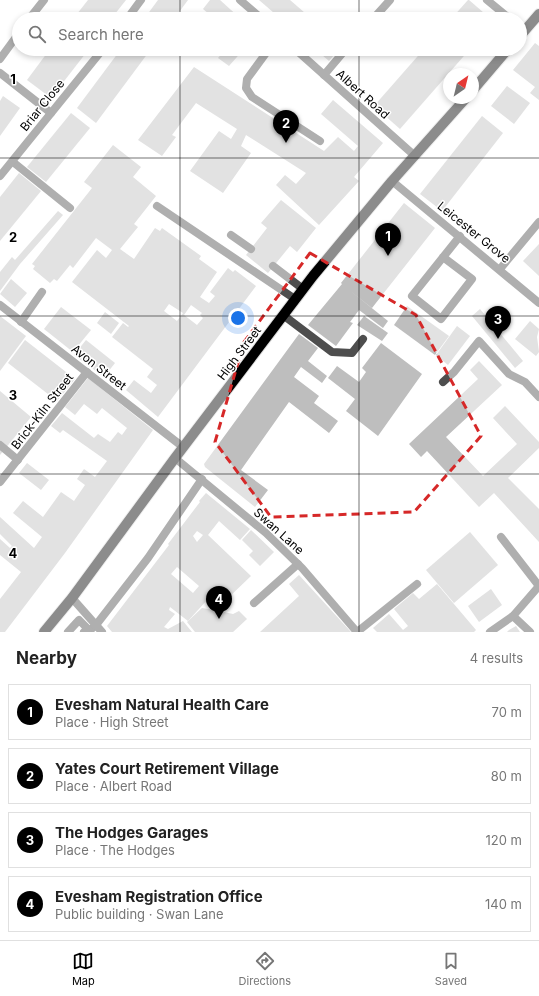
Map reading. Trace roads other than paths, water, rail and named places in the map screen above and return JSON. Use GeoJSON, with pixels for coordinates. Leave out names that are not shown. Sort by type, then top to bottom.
{"type":"FeatureCollection","features":[{"type":"Feature","properties":{"kind":"main road"},"geometry":{"type":"LineString","coordinates":[[527,27],[538,17]]}},
{"type":"Feature","properties":{"kind":"main road"},"geometry":{"type":"LineString","coordinates":[[479,83],[502,56]]}},
{"type":"Feature","properties":{"kind":"main road","name":"High Street"},"geometry":{"type":"LineString","coordinates":[[44,632],[72,598],[302,289],[392,181],[461,104]]}},
{"type":"Feature","properties":{"kind":"street"},"geometry":{"type":"LineString","coordinates":[[35,12],[44,0]]}},
{"type":"Feature","properties":{"kind":"street"},"geometry":{"type":"LineString","coordinates":[[132,12],[141,0]]}},
{"type":"Feature","properties":{"kind":"street"},"geometry":{"type":"LineString","coordinates":[[240,0],[254,12]]}},
{"type":"Feature","properties":{"kind":"street"},"geometry":{"type":"LineString","coordinates":[[379,12],[390,0]]}},
{"type":"Feature","properties":{"kind":"street"},"geometry":{"type":"LineString","coordinates":[[487,0],[502,12]]}},
{"type":"Feature","properties":{"kind":"street"},"geometry":{"type":"LineString","coordinates":[[0,59],[12,43]]}},
{"type":"Feature","properties":{"kind":"street","name":"Briar Close"},"geometry":{"type":"LineString","coordinates":[[0,176],[13,162],[97,56]]}},
{"type":"Feature","properties":{"kind":"street"},"geometry":{"type":"LineString","coordinates":[[264,56],[247,79],[246,88],[252,97],[320,141]]}},
{"type":"Feature","properties":{"kind":"street","name":"Albert Road"},"geometry":{"type":"LineString","coordinates":[[303,56],[415,156]]}},
{"type":"Feature","properties":{"kind":"street"},"geometry":{"type":"LineString","coordinates":[[324,75],[340,56]]}},
{"type":"Feature","properties":{"kind":"street"},"geometry":{"type":"LineString","coordinates":[[0,73],[51,113]]}},
{"type":"Feature","properties":{"kind":"street"},"geometry":{"type":"LineString","coordinates":[[13,162],[70,208]]}},
{"type":"Feature","properties":{"kind":"street","name":"Leicester Grove"},"geometry":{"type":"LineString","coordinates":[[392,181],[500,269],[539,303]]}},
{"type":"Feature","properties":{"kind":"street"},"geometry":{"type":"LineString","coordinates":[[158,206],[295,299]]}},
{"type":"Feature","properties":{"kind":"street"},"geometry":{"type":"LineString","coordinates":[[500,269],[539,222]]}},
{"type":"Feature","properties":{"kind":"street"},"geometry":{"type":"LineString","coordinates":[[231,235],[251,249]]}},
{"type":"Feature","properties":{"kind":"street"},"geometry":{"type":"LineString","coordinates":[[443,257],[472,279],[441,319],[412,296],[443,257],[460,236]]}},
{"type":"Feature","properties":{"kind":"street"},"geometry":{"type":"LineString","coordinates":[[273,266],[302,289]]}},
{"type":"Feature","properties":{"kind":"street"},"geometry":{"type":"LineString","coordinates":[[22,322],[42,292]]}},
{"type":"Feature","properties":{"kind":"street","name":"Avon Street"},"geometry":{"type":"LineString","coordinates":[[0,305],[183,447]]}},
{"type":"Feature","properties":{"kind":"street"},"geometry":{"type":"LineString","coordinates":[[283,315],[332,352],[352,353],[363,339]]}},
{"type":"Feature","properties":{"kind":"street"},"geometry":{"type":"LineString","coordinates":[[443,382],[454,372],[479,341],[509,374],[525,382],[539,397]]}},
{"type":"Feature","properties":{"kind":"street","name":"Brick-Kiln Street"},"geometry":{"type":"LineString","coordinates":[[0,482],[87,372]]}},
{"type":"Feature","properties":{"kind":"street"},"geometry":{"type":"LineString","coordinates":[[0,445],[18,460]]}},
{"type":"Feature","properties":{"kind":"street","name":"Swan Lane"},"geometry":{"type":"LineString","coordinates":[[175,458],[266,533],[298,564],[357,632]]}},
{"type":"Feature","properties":{"kind":"street"},"geometry":{"type":"LineString","coordinates":[[88,632],[96,625],[148,558],[202,479]]}},
{"type":"Feature","properties":{"kind":"street"},"geometry":{"type":"LineString","coordinates":[[490,632],[513,616],[539,586],[501,537]]}},
{"type":"Feature","properties":{"kind":"street"},"geometry":{"type":"LineString","coordinates":[[254,602],[298,564]]}},
{"type":"Feature","properties":{"kind":"street"},"geometry":{"type":"LineString","coordinates":[[357,632],[416,584]]}},
{"type":"Feature","properties":{"kind":"street"},"geometry":{"type":"LineString","coordinates":[[72,598],[102,632]]}},
{"type":"Feature","properties":{"kind":"street"},"geometry":{"type":"LineString","coordinates":[[513,616],[530,632]]}},
{"type":"Feature","properties":{"kind":"street"},"geometry":{"type":"LineString","coordinates":[[68,632],[79,620],[88,629],[84,632]]}},
{"type":"Feature","properties":{"kind":"place","name":"Yates Court Retirement Village"},"geometry":{"type":"Point","coordinates":[286,143]}},
{"type":"Feature","properties":{"kind":"place","name":"Evesham Natural Health Care"},"geometry":{"type":"Point","coordinates":[388,256]}},
{"type":"Feature","properties":{"kind":"place","name":"The Hodges Garages"},"geometry":{"type":"Point","coordinates":[498,339]}},
{"type":"Feature","properties":{"kind":"place","name":"Evesham Registration Office"},"geometry":{"type":"Point","coordinates":[219,619]}}]}
